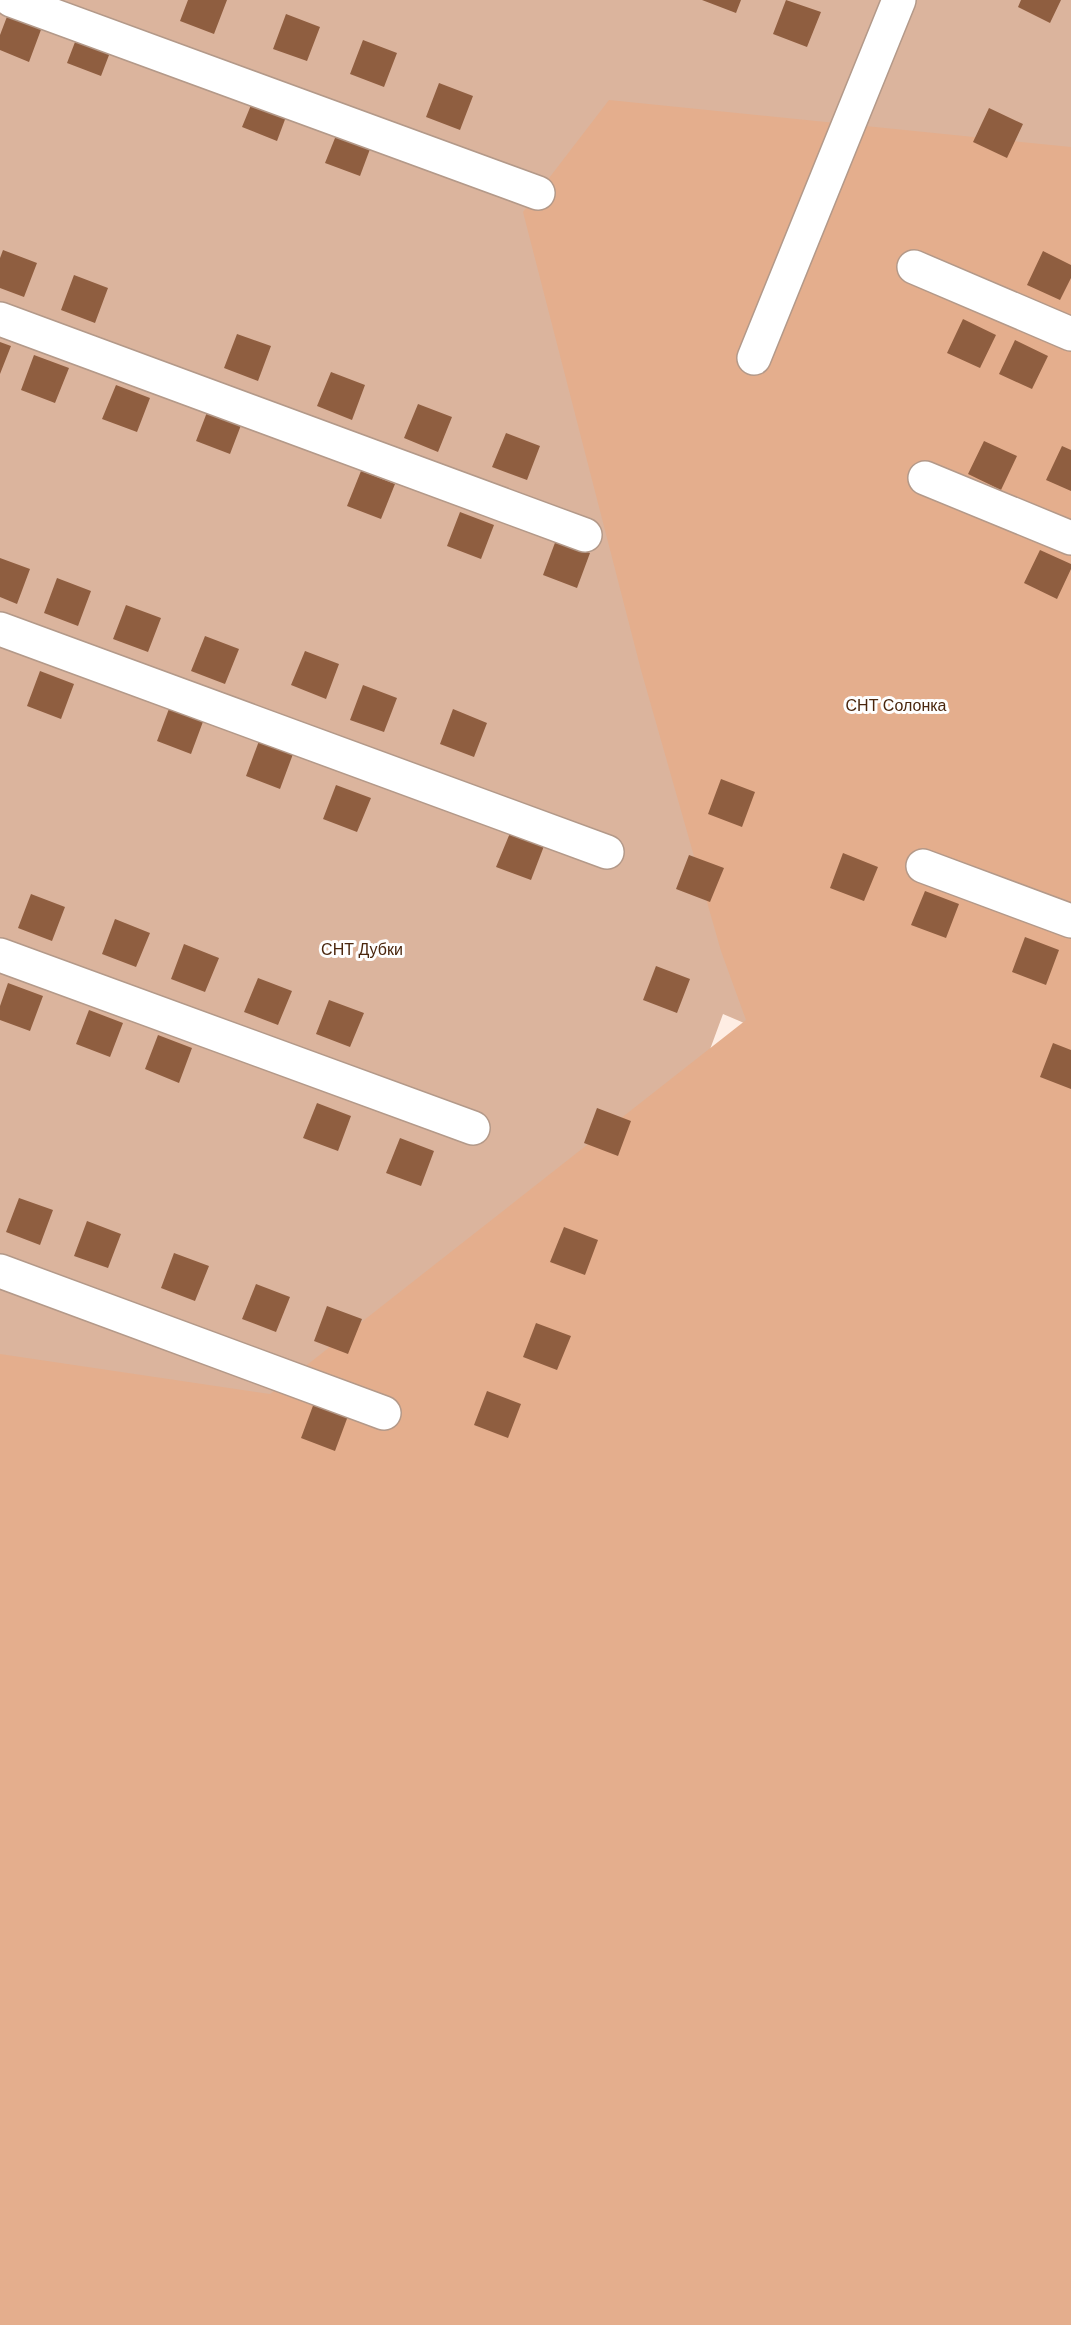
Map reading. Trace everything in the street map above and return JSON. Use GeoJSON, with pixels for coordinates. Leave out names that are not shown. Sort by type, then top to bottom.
{"type":"FeatureCollection","features":[{"type":"Feature","properties":{"kind":"street"},"geometry":{"type":"LineString","coordinates":[[11,0],[538,193]]}},
{"type":"Feature","properties":{"kind":"street"},"geometry":{"type":"LineString","coordinates":[[754,358],[893,2]]}},
{"type":"Feature","properties":{"kind":"street"},"geometry":{"type":"LineString","coordinates":[[914,267],[1071,334]]}},
{"type":"Feature","properties":{"kind":"street"},"geometry":{"type":"LineString","coordinates":[[0,319],[585,535]]}},
{"type":"Feature","properties":{"kind":"street"},"geometry":{"type":"LineString","coordinates":[[925,478],[1071,538]]}},
{"type":"Feature","properties":{"kind":"street"},"geometry":{"type":"LineString","coordinates":[[0,629],[607,852]]}},
{"type":"Feature","properties":{"kind":"street"},"geometry":{"type":"LineString","coordinates":[[923,866],[1071,921]]}},
{"type":"Feature","properties":{"kind":"street"},"geometry":{"type":"LineString","coordinates":[[0,955],[473,1128]]}},
{"type":"Feature","properties":{"kind":"street"},"geometry":{"type":"LineString","coordinates":[[0,1270],[384,1413]]}},
{"type":"Feature","properties":{"kind":"green space","name":"СНТ Дубки"},"geometry":{"type":"Polygon","coordinates":[[[0,0],[1071,0],[1071,1162],[723,1014],[522,1562],[0,1378],[0,0]]]}},
{"type":"Feature","properties":{"kind":"green space","name":"СНТ Солонка"},"geometry":{"type":"Polygon","coordinates":[[[609,100],[1071,147],[1071,2325],[0,2325],[0,1354],[270,1394],[746,1020],[721,951],[641,670],[523,212],[609,100]]]}},
{"type":"Feature","properties":{"kind":"building"},"geometry":{"type":"Polygon","coordinates":[[[188,0],[227,0],[214,34],[180,21],[188,0]]]}},
{"type":"Feature","properties":{"kind":"building"},"geometry":{"type":"Polygon","coordinates":[[[702,0],[741,0],[736,13],[702,0]]]}},
{"type":"Feature","properties":{"kind":"building"},"geometry":{"type":"Polygon","coordinates":[[[786,0],[821,12],[807,47],[773,34],[786,0]]]}},
{"type":"Feature","properties":{"kind":"building"},"geometry":{"type":"Polygon","coordinates":[[[1021,0],[1061,0],[1050,23],[1018,7],[1021,0]]]}},
{"type":"Feature","properties":{"kind":"building"},"geometry":{"type":"Polygon","coordinates":[[[8,14],[42,27],[29,62],[0,50],[0,35],[8,14]]]}},
{"type":"Feature","properties":{"kind":"building"},"geometry":{"type":"Polygon","coordinates":[[[286,14],[320,27],[307,61],[273,49],[286,14]]]}},
{"type":"Feature","properties":{"kind":"building"},"geometry":{"type":"Polygon","coordinates":[[[80,29],[114,42],[101,76],[67,63],[80,29]]]}},
{"type":"Feature","properties":{"kind":"building"},"geometry":{"type":"Polygon","coordinates":[[[363,40],[397,53],[384,87],[350,74],[363,40]]]}},
{"type":"Feature","properties":{"kind":"building"},"geometry":{"type":"Polygon","coordinates":[[[439,83],[473,96],[460,130],[426,117],[439,83]]]}},
{"type":"Feature","properties":{"kind":"building"},"geometry":{"type":"Polygon","coordinates":[[[256,93],[290,106],[277,141],[242,127],[256,93]]]}},
{"type":"Feature","properties":{"kind":"building"},"geometry":{"type":"Polygon","coordinates":[[[989,108],[1023,124],[1007,158],[973,142],[989,108]]]}},
{"type":"Feature","properties":{"kind":"building"},"geometry":{"type":"Polygon","coordinates":[[[339,128],[373,141],[360,176],[325,163],[339,128]]]}},
{"type":"Feature","properties":{"kind":"building"},"geometry":{"type":"Polygon","coordinates":[[[3,250],[37,263],[24,297],[0,288],[0,258],[3,250]]]}},
{"type":"Feature","properties":{"kind":"building"},"geometry":{"type":"Polygon","coordinates":[[[1043,251],[1071,265],[1071,278],[1060,300],[1027,285],[1043,251]]]}},
{"type":"Feature","properties":{"kind":"building"},"geometry":{"type":"Polygon","coordinates":[[[74,275],[108,288],[95,323],[61,310],[74,275]]]}},
{"type":"Feature","properties":{"kind":"building"},"geometry":{"type":"Polygon","coordinates":[[[963,319],[996,335],[980,368],[947,353],[963,319]]]}},
{"type":"Feature","properties":{"kind":"building"},"geometry":{"type":"Polygon","coordinates":[[[237,334],[271,346],[258,381],[224,368],[237,334]]]}},
{"type":"Feature","properties":{"kind":"building"},"geometry":{"type":"Polygon","coordinates":[[[1015,340],[1048,356],[1032,389],[999,374],[1015,340]]]}},
{"type":"Feature","properties":{"kind":"building"},"geometry":{"type":"Polygon","coordinates":[[[0,342],[11,346],[0,374],[0,342]]]}},
{"type":"Feature","properties":{"kind":"building"},"geometry":{"type":"Polygon","coordinates":[[[34,355],[69,368],[55,403],[21,390],[34,355]]]}},
{"type":"Feature","properties":{"kind":"building"},"geometry":{"type":"Polygon","coordinates":[[[331,372],[365,385],[352,420],[317,406],[331,372]]]}},
{"type":"Feature","properties":{"kind":"building"},"geometry":{"type":"Polygon","coordinates":[[[116,385],[150,398],[137,432],[102,419],[116,385]]]}},
{"type":"Feature","properties":{"kind":"building"},"geometry":{"type":"Polygon","coordinates":[[[418,404],[452,417],[438,452],[404,438],[418,404]]]}},
{"type":"Feature","properties":{"kind":"building"},"geometry":{"type":"Polygon","coordinates":[[[209,407],[243,420],[230,454],[196,441],[209,407]]]}},
{"type":"Feature","properties":{"kind":"building"},"geometry":{"type":"Polygon","coordinates":[[[506,433],[540,446],[527,480],[492,467],[506,433]]]}},
{"type":"Feature","properties":{"kind":"building"},"geometry":{"type":"Polygon","coordinates":[[[984,441],[1017,456],[1001,490],[968,474],[984,441]]]}},
{"type":"Feature","properties":{"kind":"building"},"geometry":{"type":"Polygon","coordinates":[[[1062,446],[1071,450],[1071,491],[1046,480],[1062,446]]]}},
{"type":"Feature","properties":{"kind":"building"},"geometry":{"type":"Polygon","coordinates":[[[361,471],[395,484],[381,519],[347,506],[361,471]]]}},
{"type":"Feature","properties":{"kind":"building"},"geometry":{"type":"Polygon","coordinates":[[[460,512],[494,525],[481,559],[447,546],[460,512]]]}},
{"type":"Feature","properties":{"kind":"building"},"geometry":{"type":"Polygon","coordinates":[[[556,540],[590,553],[577,588],[543,575],[556,540]]]}},
{"type":"Feature","properties":{"kind":"building"},"geometry":{"type":"Polygon","coordinates":[[[1040,550],[1071,564],[1071,569],[1057,599],[1024,583],[1040,550]]]}},
{"type":"Feature","properties":{"kind":"building"},"geometry":{"type":"Polygon","coordinates":[[[0,558],[30,569],[17,604],[0,597],[0,558]]]}},
{"type":"Feature","properties":{"kind":"building"},"geometry":{"type":"Polygon","coordinates":[[[57,578],[91,591],[78,626],[44,613],[57,578]]]}},
{"type":"Feature","properties":{"kind":"building"},"geometry":{"type":"Polygon","coordinates":[[[126,605],[161,618],[148,652],[113,639],[126,605]]]}},
{"type":"Feature","properties":{"kind":"building"},"geometry":{"type":"Polygon","coordinates":[[[205,636],[239,649],[225,684],[191,671],[205,636]]]}},
{"type":"Feature","properties":{"kind":"building"},"geometry":{"type":"Polygon","coordinates":[[[305,651],[339,664],[326,699],[291,685],[305,651]]]}},
{"type":"Feature","properties":{"kind":"building"},"geometry":{"type":"Polygon","coordinates":[[[40,671],[74,684],[61,719],[27,706],[40,671]]]}},
{"type":"Feature","properties":{"kind":"building"},"geometry":{"type":"Polygon","coordinates":[[[363,685],[397,698],[384,732],[350,720],[363,685]]]}},
{"type":"Feature","properties":{"kind":"building"},"geometry":{"type":"Polygon","coordinates":[[[170,706],[204,719],[191,754],[157,741],[170,706]]]}},
{"type":"Feature","properties":{"kind":"building"},"geometry":{"type":"Polygon","coordinates":[[[453,709],[487,723],[474,757],[440,744],[453,709]]]}},
{"type":"Feature","properties":{"kind":"building"},"geometry":{"type":"Polygon","coordinates":[[[259,741],[293,754],[280,789],[246,776],[259,741]]]}},
{"type":"Feature","properties":{"kind":"building"},"geometry":{"type":"Polygon","coordinates":[[[721,779],[755,792],[742,827],[708,814],[721,779]]]}},
{"type":"Feature","properties":{"kind":"building"},"geometry":{"type":"Polygon","coordinates":[[[336,785],[371,798],[357,832],[323,819],[336,785]]]}},
{"type":"Feature","properties":{"kind":"building"},"geometry":{"type":"Polygon","coordinates":[[[510,833],[544,846],[531,880],[496,867],[510,833]]]}},
{"type":"Feature","properties":{"kind":"building"},"geometry":{"type":"Polygon","coordinates":[[[843,853],[878,867],[864,901],[830,888],[843,853]]]}},
{"type":"Feature","properties":{"kind":"building"},"geometry":{"type":"Polygon","coordinates":[[[689,855],[724,868],[710,902],[676,889],[689,855]]]}},
{"type":"Feature","properties":{"kind":"building"},"geometry":{"type":"Polygon","coordinates":[[[925,891],[959,904],[946,938],[911,925],[925,891]]]}},
{"type":"Feature","properties":{"kind":"building"},"geometry":{"type":"Polygon","coordinates":[[[31,894],[65,907],[52,941],[18,928],[31,894]]]}},
{"type":"Feature","properties":{"kind":"building"},"geometry":{"type":"Polygon","coordinates":[[[115,919],[150,933],[136,967],[102,954],[115,919]]]}},
{"type":"Feature","properties":{"kind":"building"},"geometry":{"type":"Polygon","coordinates":[[[1025,937],[1059,950],[1046,985],[1012,972],[1025,937]]]}},
{"type":"Feature","properties":{"kind":"building"},"geometry":{"type":"Polygon","coordinates":[[[184,944],[219,958],[205,992],[171,979],[184,944]]]}},
{"type":"Feature","properties":{"kind":"building"},"geometry":{"type":"Polygon","coordinates":[[[656,966],[690,979],[677,1013],[643,1000],[656,966]]]}},
{"type":"Feature","properties":{"kind":"building"},"geometry":{"type":"Polygon","coordinates":[[[258,978],[292,991],[278,1025],[244,1012],[258,978]]]}},
{"type":"Feature","properties":{"kind":"building"},"geometry":{"type":"Polygon","coordinates":[[[8,983],[43,996],[30,1031],[0,1020],[0,1006],[8,983]]]}},
{"type":"Feature","properties":{"kind":"building"},"geometry":{"type":"Polygon","coordinates":[[[329,1000],[364,1013],[350,1047],[316,1034],[329,1000]]]}},
{"type":"Feature","properties":{"kind":"building"},"geometry":{"type":"Polygon","coordinates":[[[89,1010],[123,1023],[110,1057],[76,1044],[89,1010]]]}},
{"type":"Feature","properties":{"kind":"building"},"geometry":{"type":"Polygon","coordinates":[[[158,1035],[192,1048],[179,1083],[145,1069],[158,1035]]]}},
{"type":"Feature","properties":{"kind":"building"},"geometry":{"type":"Polygon","coordinates":[[[1053,1043],[1071,1050],[1071,1089],[1040,1077],[1053,1043]]]}},
{"type":"Feature","properties":{"kind":"building"},"geometry":{"type":"Polygon","coordinates":[[[317,1103],[351,1116],[338,1151],[303,1138],[317,1103]]]}},
{"type":"Feature","properties":{"kind":"building"},"geometry":{"type":"Polygon","coordinates":[[[597,1108],[631,1121],[618,1156],[584,1143],[597,1108]]]}},
{"type":"Feature","properties":{"kind":"building"},"geometry":{"type":"Polygon","coordinates":[[[400,1138],[434,1151],[421,1186],[386,1173],[400,1138]]]}},
{"type":"Feature","properties":{"kind":"building"},"geometry":{"type":"Polygon","coordinates":[[[19,1198],[53,1210],[40,1245],[6,1232],[19,1198]]]}},
{"type":"Feature","properties":{"kind":"building"},"geometry":{"type":"Polygon","coordinates":[[[87,1221],[121,1234],[108,1268],[74,1256],[87,1221]]]}},
{"type":"Feature","properties":{"kind":"building"},"geometry":{"type":"Polygon","coordinates":[[[564,1227],[598,1240],[585,1275],[550,1262],[564,1227]]]}},
{"type":"Feature","properties":{"kind":"building"},"geometry":{"type":"Polygon","coordinates":[[[174,1253],[209,1266],[195,1301],[161,1288],[174,1253]]]}},
{"type":"Feature","properties":{"kind":"building"},"geometry":{"type":"Polygon","coordinates":[[[256,1284],[290,1297],[276,1332],[242,1319],[256,1284]]]}},
{"type":"Feature","properties":{"kind":"building"},"geometry":{"type":"Polygon","coordinates":[[[327,1306],[362,1319],[348,1354],[314,1341],[327,1306]]]}},
{"type":"Feature","properties":{"kind":"building"},"geometry":{"type":"Polygon","coordinates":[[[536,1323],[571,1336],[557,1370],[523,1357],[536,1323]]]}},
{"type":"Feature","properties":{"kind":"building"},"geometry":{"type":"Polygon","coordinates":[[[487,1391],[521,1404],[508,1438],[474,1425],[487,1391]]]}},
{"type":"Feature","properties":{"kind":"building"},"geometry":{"type":"Polygon","coordinates":[[[314,1403],[348,1416],[335,1451],[301,1438],[314,1403]]]}}]}
